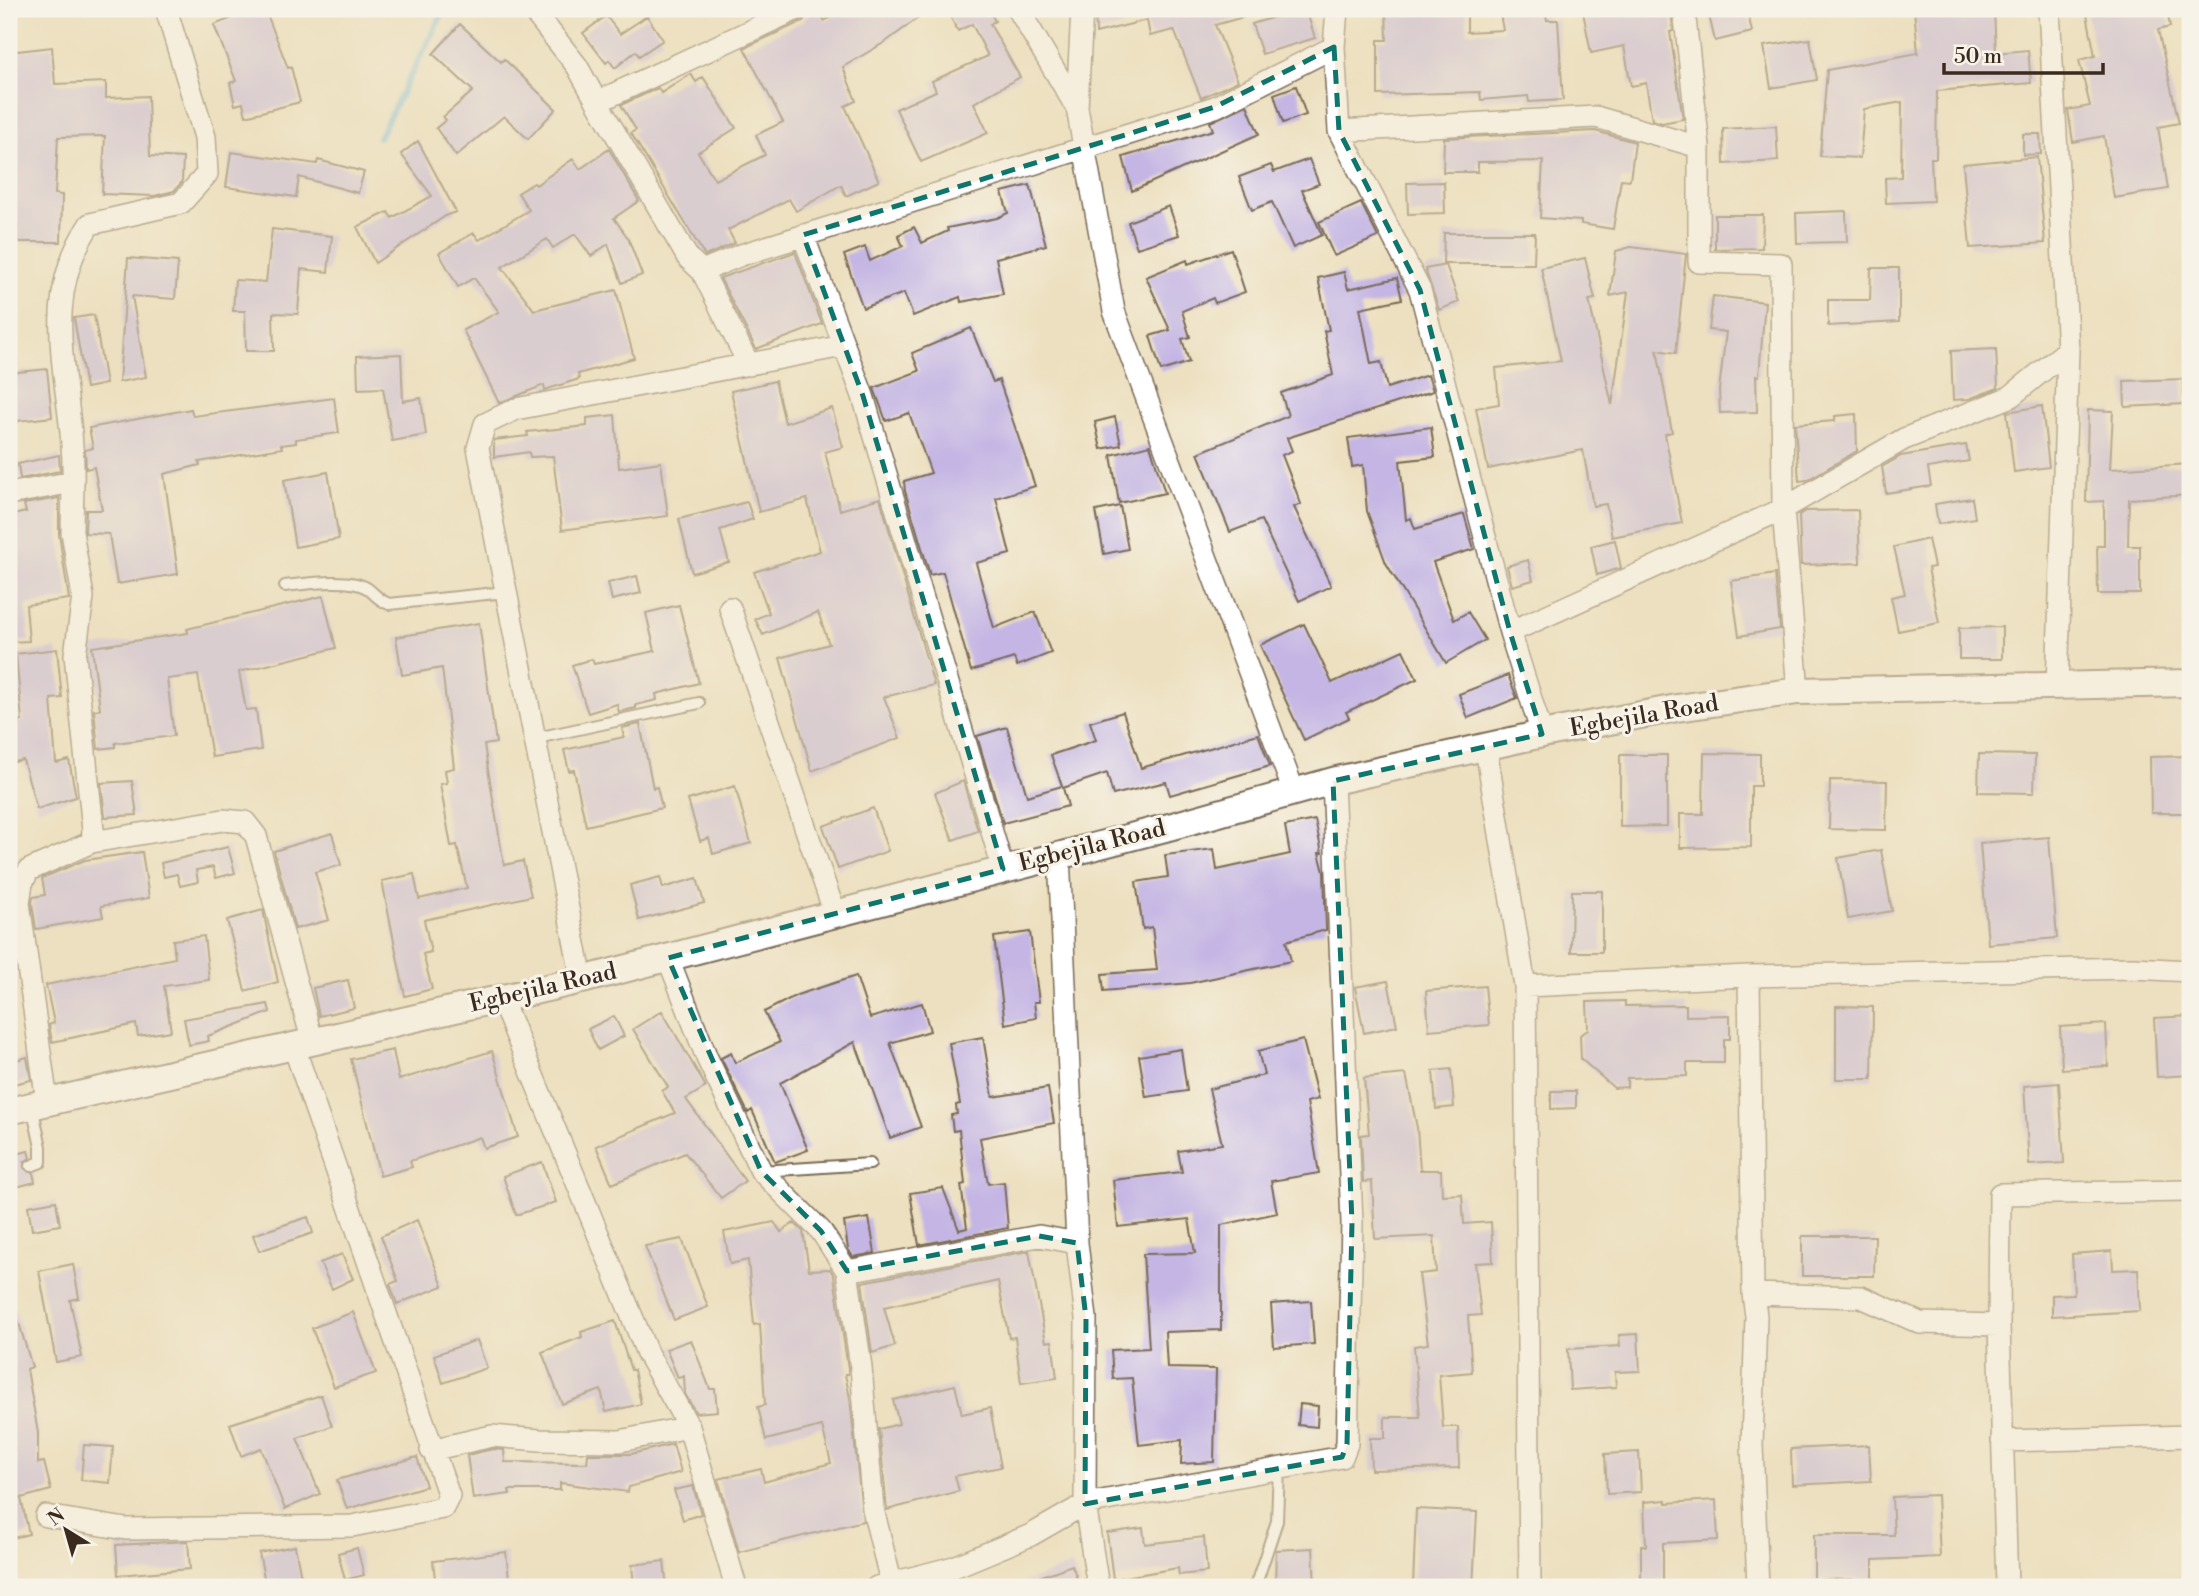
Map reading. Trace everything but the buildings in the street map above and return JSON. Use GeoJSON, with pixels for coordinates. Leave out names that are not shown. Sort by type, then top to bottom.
{"type":"FeatureCollection","features":[{"type":"Feature","properties":{"kind":"street"},"geometry":{"type":"LineString","coordinates":[[92,842],[75,655],[83,597],[72,532],[74,451],[58,326],[67,271],[76,245],[90,225],[181,203],[207,174],[205,137],[166,9]]}},
{"type":"Feature","properties":{"kind":"street"},"geometry":{"type":"LineString","coordinates":[[532,9],[577,66],[688,258],[702,271],[749,365]]}},
{"type":"Feature","properties":{"kind":"street"},"geometry":{"type":"LineString","coordinates":[[597,102],[797,9]]}},
{"type":"Feature","properties":{"kind":"street"},"geometry":{"type":"LineString","coordinates":[[1018,9],[1077,108]]}},
{"type":"Feature","properties":{"kind":"street"},"geometry":{"type":"LineString","coordinates":[[1082,9],[1077,108],[1114,311],[1294,792]]}},
{"type":"Feature","properties":{"kind":"street"},"geometry":{"type":"LineString","coordinates":[[1337,9],[1334,47],[1339,131],[1420,290],[1510,632],[1542,734]]}},
{"type":"Feature","properties":{"kind":"street"},"geometry":{"type":"LineString","coordinates":[[1684,9],[1699,147],[1699,262],[1781,264],[1783,509],[1798,691]]}},
{"type":"Feature","properties":{"kind":"street"},"geometry":{"type":"LineString","coordinates":[[2049,9],[2067,350],[2057,687]]}},
{"type":"Feature","properties":{"kind":"street"},"geometry":{"type":"LineString","coordinates":[[702,271],[803,235],[1082,146],[1215,107],[1334,47]]}},
{"type":"Feature","properties":{"kind":"street"},"geometry":{"type":"LineString","coordinates":[[1339,131],[1596,117],[1699,147]]}},
{"type":"Feature","properties":{"kind":"street"},"geometry":{"type":"LineString","coordinates":[[803,235],[863,396],[1003,869]]}},
{"type":"Feature","properties":{"kind":"street"},"geometry":{"type":"LineString","coordinates":[[582,980],[532,739],[478,448],[485,424],[516,409],[843,346]]}},
{"type":"Feature","properties":{"kind":"street"},"geometry":{"type":"LineString","coordinates":[[1510,632],[1783,509],[1904,439],[2010,397],[2067,350]]}},
{"type":"Feature","properties":{"kind":"street"},"geometry":{"type":"LineString","coordinates":[[9,494],[73,482]]}},
{"type":"Feature","properties":{"kind":"street"},"geometry":{"type":"LineString","coordinates":[[730,608],[835,914]]}},
{"type":"Feature","properties":{"kind":"street","name":"Egbejila Road"},"geometry":{"type":"LineString","coordinates":[[29,1106],[582,980],[1333,781],[1486,749],[1542,734],[1677,708],[1798,691],[2190,683]]}},
{"type":"Feature","properties":{"kind":"street"},"geometry":{"type":"LineString","coordinates":[[1486,749],[1525,986],[1530,1587]]}},
{"type":"Feature","properties":{"kind":"street"},"geometry":{"type":"LineString","coordinates":[[668,958],[707,1058],[761,1171],[821,1231],[847,1271],[861,1367],[873,1509],[884,1585],[954,1567],[1031,1535],[1085,1504],[1342,1457],[1347,1444],[1352,1222],[1333,781]]}},
{"type":"Feature","properties":{"kind":"street"},"geometry":{"type":"LineString","coordinates":[[29,1106],[22,933],[15,885],[29,870],[41,863],[92,842],[223,820],[245,822],[256,836],[303,1045],[431,1450],[449,1496],[443,1507],[352,1526],[126,1529],[46,1516]]}},
{"type":"Feature","properties":{"kind":"street"},"geometry":{"type":"LineString","coordinates":[[1059,855],[1077,1243],[1086,1318],[1085,1504],[1098,1587]]}},
{"type":"Feature","properties":{"kind":"street"},"geometry":{"type":"LineString","coordinates":[[1525,986],[1749,976],[2133,968],[2190,971]]}},
{"type":"Feature","properties":{"kind":"street"},"geometry":{"type":"LineString","coordinates":[[1749,976],[1753,1294],[1756,1316],[1752,1445],[1758,1587]]}},
{"type":"Feature","properties":{"kind":"street"},"geometry":{"type":"LineString","coordinates":[[501,998],[647,1353],[689,1427],[736,1587]]}},
{"type":"Feature","properties":{"kind":"street"},"geometry":{"type":"LineString","coordinates":[[2007,1587],[1998,1325],[2000,1194],[2190,1191]]}},
{"type":"Feature","properties":{"kind":"street"},"geometry":{"type":"LineString","coordinates":[[847,1271],[1039,1236],[1077,1243]]}},
{"type":"Feature","properties":{"kind":"street"},"geometry":{"type":"LineString","coordinates":[[1753,1294],[1861,1297],[1920,1323],[1998,1325]]}},
{"type":"Feature","properties":{"kind":"street"},"geometry":{"type":"LineString","coordinates":[[431,1450],[492,1436],[540,1440],[620,1441],[689,1427]]}},
{"type":"Feature","properties":{"kind":"street"},"geometry":{"type":"LineString","coordinates":[[2002,1441],[2190,1436]]}},
{"type":"Feature","properties":{"kind":"lane"},"geometry":{"type":"LineString","coordinates":[[285,586],[335,582],[366,587],[379,600],[389,604],[506,592]]}},
{"type":"Feature","properties":{"kind":"lane"},"geometry":{"type":"LineString","coordinates":[[532,739],[699,703]]}},
{"type":"Feature","properties":{"kind":"lane"},"geometry":{"type":"LineString","coordinates":[[29,1106],[41,1147],[41,1162],[31,1166]]}},
{"type":"Feature","properties":{"kind":"lane"},"geometry":{"type":"LineString","coordinates":[[761,1171],[870,1164]]}},
{"type":"Feature","properties":{"kind":"lane"},"geometry":{"type":"LineString","coordinates":[[1255,1587],[1277,1521],[1279,1468]]}},
{"type":"Feature","properties":{"kind":"highlighted area"},"geometry":{"type":"Polygon","coordinates":[[[1334,47],[1339,131],[1420,290],[1510,632],[1542,734],[1333,781],[1352,1222],[1347,1444],[1342,1457],[1085,1504],[1086,1318],[1077,1243],[1039,1236],[847,1271],[821,1231],[761,1171],[668,958],[1003,869],[863,396],[803,235],[1215,107],[1334,47]]]}},
{"type":"Feature","properties":{"kind":"waterway"},"geometry":{"type":"LineString","coordinates":[[379,137],[445,9]]}}]}
